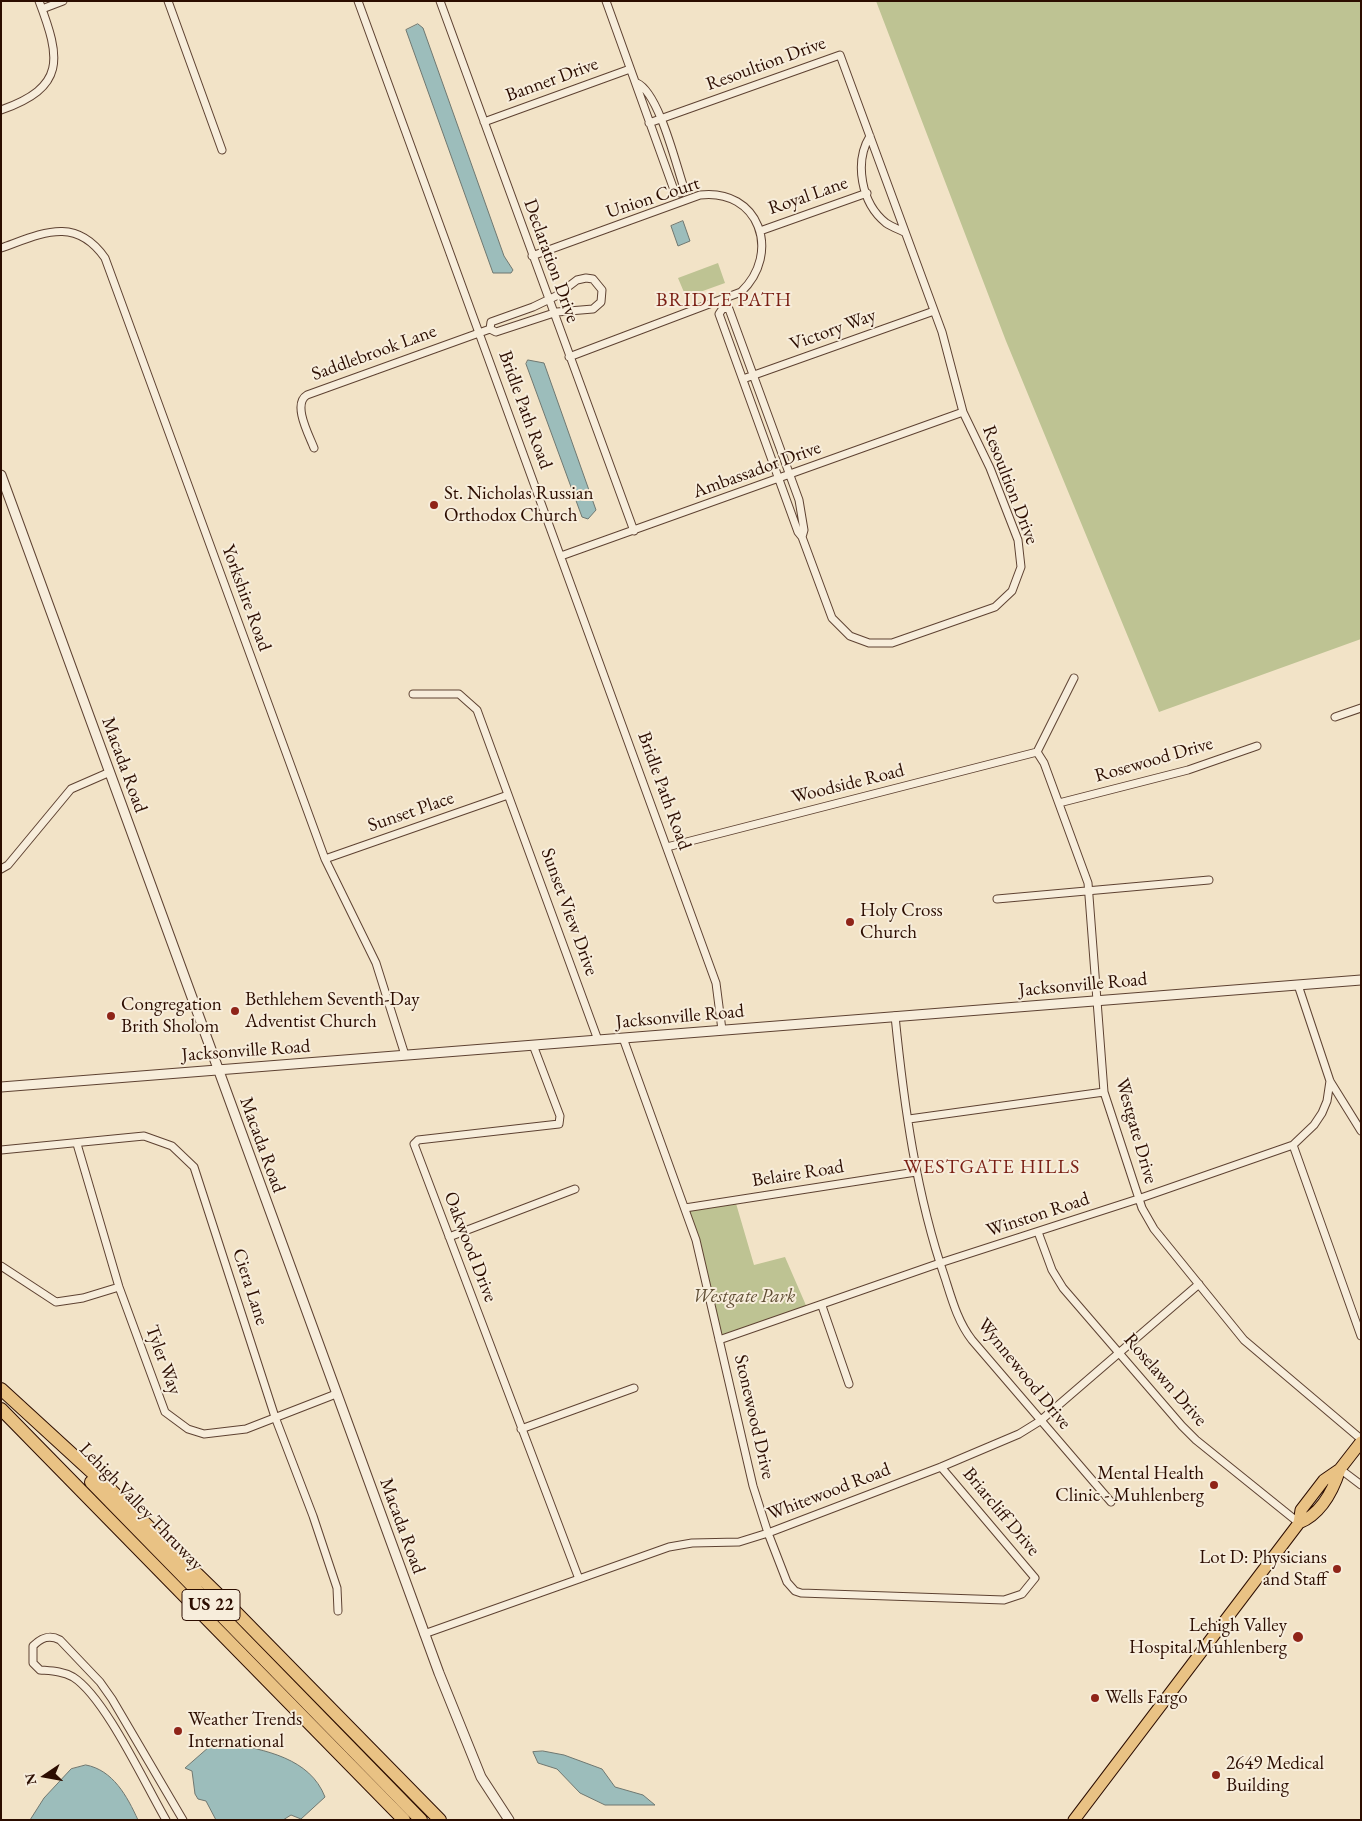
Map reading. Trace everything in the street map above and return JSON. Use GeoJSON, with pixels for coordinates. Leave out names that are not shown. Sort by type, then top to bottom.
{"type":"FeatureCollection","features":[{"type":"Feature","properties":{"kind":"highway"},"geometry":{"type":"LineString","coordinates":[[1,1390],[108,1487],[220,1596],[440,1820]]}},
{"type":"Feature","properties":{"kind":"highway","name":"Lehigh Valley Thruway"},"geometry":{"type":"LineString","coordinates":[[1,1390],[421,1820]]}},
{"type":"Feature","properties":{"kind":"highway","name":"Lehigh Valley Thruway"},"geometry":{"type":"LineString","coordinates":[[1,1409],[404,1820]]}},
{"type":"Feature","properties":{"kind":"highway"},"geometry":{"type":"LineString","coordinates":[[374,1753],[449,1820]]}},
{"type":"Feature","properties":{"kind":"main road"},"geometry":{"type":"LineString","coordinates":[[1074,1820],[1299,1523],[1301,1510],[1324,1480],[1340,1469],[1361,1441]]}},
{"type":"Feature","properties":{"kind":"street"},"geometry":{"type":"LineString","coordinates":[[1,110],[31,98],[39,92],[50,78],[53,50],[41,5],[63,1]]}},
{"type":"Feature","properties":{"kind":"street"},"geometry":{"type":"LineString","coordinates":[[168,1],[222,150]]}},
{"type":"Feature","properties":{"kind":"street","name":"Bridle Path Road"},"geometry":{"type":"LineString","coordinates":[[358,1],[716,983],[722,1030]]}},
{"type":"Feature","properties":{"kind":"street","name":"Declaration Drive"},"geometry":{"type":"LineString","coordinates":[[440,1],[634,531]]}},
{"type":"Feature","properties":{"kind":"street"},"geometry":{"type":"LineString","coordinates":[[606,1],[674,190],[680,194],[683,201]]}},
{"type":"Feature","properties":{"kind":"street","name":"Resoultion Drive"},"geometry":{"type":"LineString","coordinates":[[649,123],[840,55],[934,311],[963,412],[990,468],[1020,548],[1022,561],[1018,580],[1012,592],[999,605],[892,643],[874,644],[860,641],[846,633],[832,618],[802,537],[798,532],[719,314],[721,304],[729,309],[801,507],[804,530],[802,537]]}},
{"type":"Feature","properties":{"kind":"street","name":"Banner Drive"},"geometry":{"type":"LineString","coordinates":[[484,122],[630,69]]}},
{"type":"Feature","properties":{"kind":"street"},"geometry":{"type":"LineString","coordinates":[[637,84],[642,86],[653,102],[684,188],[680,194]]}},
{"type":"Feature","properties":{"kind":"street"},"geometry":{"type":"LineString","coordinates":[[870,136],[864,146],[860,162],[867,193],[874,208],[885,222],[904,232]]}},
{"type":"Feature","properties":{"kind":"street","name":"Royal Lane"},"geometry":{"type":"LineString","coordinates":[[760,231],[867,193]]}},
{"type":"Feature","properties":{"kind":"street","name":"Union Court"},"geometry":{"type":"LineString","coordinates":[[532,256],[704,195],[732,200],[750,214],[760,231]]}},
{"type":"Feature","properties":{"kind":"street","name":"Yorkshire Road"},"geometry":{"type":"LineString","coordinates":[[1,248],[48,232],[66,231],[78,234],[93,243],[105,258],[324,859],[376,963],[405,1055]]}},
{"type":"Feature","properties":{"kind":"street"},"geometry":{"type":"LineString","coordinates":[[569,357],[721,304],[741,292],[759,269],[763,251],[760,231]]}},
{"type":"Feature","properties":{"kind":"street"},"geometry":{"type":"LineString","coordinates":[[583,278],[596,281],[602,290],[601,302],[592,310],[553,313],[496,332],[490,329],[491,322],[548,300],[577,280],[583,278]]}},
{"type":"Feature","properties":{"kind":"street","name":"Victory Way"},"geometry":{"type":"LineString","coordinates":[[743,380],[934,311]]}},
{"type":"Feature","properties":{"kind":"street","name":"Saddlebrook Lane"},"geometry":{"type":"LineString","coordinates":[[314,448],[300,407],[304,396],[490,329]]}},
{"type":"Feature","properties":{"kind":"street","name":"Ambassador Drive"},"geometry":{"type":"LineString","coordinates":[[561,556],[963,412]]}},
{"type":"Feature","properties":{"kind":"street","name":"Macada Road"},"geometry":{"type":"LineString","coordinates":[[1,474],[424,1634],[475,1764],[488,1790],[509,1820]]}},
{"type":"Feature","properties":{"kind":"street"},"geometry":{"type":"LineString","coordinates":[[1037,752],[1074,678]]}},
{"type":"Feature","properties":{"kind":"street","name":"Sunset View Drive"},"geometry":{"type":"LineString","coordinates":[[412,694],[459,694],[477,710],[598,1040]]}},
{"type":"Feature","properties":{"kind":"street"},"geometry":{"type":"LineString","coordinates":[[1334,717],[1361,708]]}},
{"type":"Feature","properties":{"kind":"street","name":"Rosewood Drive"},"geometry":{"type":"LineString","coordinates":[[1060,803],[1188,770],[1257,746]]}},
{"type":"Feature","properties":{"kind":"street","name":"Woodside Road"},"geometry":{"type":"LineString","coordinates":[[667,847],[1037,752]]}},
{"type":"Feature","properties":{"kind":"street","name":"Westgate Drive"},"geometry":{"type":"LineString","coordinates":[[1037,752],[1044,763],[1084,866],[1089,889],[1104,1092],[1138,1200],[1154,1230],[1254,1349],[1361,1441]]}},
{"type":"Feature","properties":{"kind":"street"},"geometry":{"type":"LineString","coordinates":[[1,870],[8,865],[71,789],[110,772]]}},
{"type":"Feature","properties":{"kind":"street","name":"Sunset Place"},"geometry":{"type":"LineString","coordinates":[[324,859],[508,795]]}},
{"type":"Feature","properties":{"kind":"street"},"geometry":{"type":"LineString","coordinates":[[997,900],[1089,889],[1209,880]]}},
{"type":"Feature","properties":{"kind":"street","name":"Jacksonville Road"},"geometry":{"type":"LineString","coordinates":[[1,1087],[1361,980]]}},
{"type":"Feature","properties":{"kind":"street"},"geometry":{"type":"LineString","coordinates":[[1298,985],[1330,1081],[1361,1131]]}},
{"type":"Feature","properties":{"kind":"street","name":"Wynnewood Drive"},"geometry":{"type":"LineString","coordinates":[[895,1016],[916,1172],[940,1263],[958,1316],[967,1334],[1111,1502]]}},
{"type":"Feature","properties":{"kind":"street","name":"Stonewood Drive"},"geometry":{"type":"LineString","coordinates":[[624,1038],[696,1240],[753,1486],[768,1533],[787,1582],[795,1591],[801,1593],[1004,1600],[1022,1594],[1036,1578]]}},
{"type":"Feature","properties":{"kind":"street","name":"Oakwood Drive"},"geometry":{"type":"LineString","coordinates":[[533,1045],[560,1116],[558,1124],[418,1140],[414,1144],[579,1579]]}},
{"type":"Feature","properties":{"kind":"street","name":"Winston Road"},"geometry":{"type":"LineString","coordinates":[[719,1340],[822,1306],[940,1263],[1138,1200],[1293,1145],[1314,1125],[1322,1113],[1327,1101],[1330,1081]]}},
{"type":"Feature","properties":{"kind":"street"},"geometry":{"type":"LineString","coordinates":[[909,1119],[1104,1092]]}},
{"type":"Feature","properties":{"kind":"street","name":"Ciera Lane"},"geometry":{"type":"LineString","coordinates":[[1,1150],[46,1144],[77,1144],[144,1136],[172,1146],[194,1167],[275,1417],[314,1516],[338,1588],[338,1610]]}},
{"type":"Feature","properties":{"kind":"street","name":"Tyler Way"},"geometry":{"type":"LineString","coordinates":[[77,1144],[119,1286],[165,1412],[188,1429],[204,1434],[246,1429],[336,1394]]}},
{"type":"Feature","properties":{"kind":"street"},"geometry":{"type":"LineString","coordinates":[[1293,1145],[1361,1336]]}},
{"type":"Feature","properties":{"kind":"street","name":"Belaire Road"},"geometry":{"type":"LineString","coordinates":[[685,1208],[916,1172]]}},
{"type":"Feature","properties":{"kind":"street"},"geometry":{"type":"LineString","coordinates":[[448,1237],[575,1189]]}},
{"type":"Feature","properties":{"kind":"street","name":"Roselawn Drive"},"geometry":{"type":"LineString","coordinates":[[1038,1232],[1058,1280],[1188,1433],[1299,1523]]}},
{"type":"Feature","properties":{"kind":"street"},"geometry":{"type":"LineString","coordinates":[[1,1266],[56,1302],[82,1298],[119,1286]]}},
{"type":"Feature","properties":{"kind":"street","name":"Whitewood Road"},"geometry":{"type":"LineString","coordinates":[[424,1634],[680,1544],[739,1542],[768,1533],[941,1467],[1020,1434],[1040,1421],[1199,1284]]}},
{"type":"Feature","properties":{"kind":"street"},"geometry":{"type":"LineString","coordinates":[[822,1306],[849,1384]]}},
{"type":"Feature","properties":{"kind":"street"},"geometry":{"type":"LineString","coordinates":[[521,1429],[634,1388]]}},
{"type":"Feature","properties":{"kind":"street","name":"Briarcliff Drive"},"geometry":{"type":"LineString","coordinates":[[941,1467],[1036,1578]]}},
{"type":"Feature","properties":{"kind":"street"},"geometry":{"type":"LineString","coordinates":[[1340,1469],[1361,1485]]}},
{"type":"Feature","properties":{"kind":"street"},"geometry":{"type":"LineString","coordinates":[[166,1820],[102,1707],[85,1686],[60,1671],[40,1670],[33,1663],[33,1646],[38,1641],[54,1637],[60,1640],[100,1682],[183,1820]]}},
{"type":"Feature","properties":{"kind":"green space"},"geometry":{"type":"Polygon","coordinates":[[[876,1],[1361,1],[1361,639],[1159,712],[1006,341],[876,1]]]}},
{"type":"Feature","properties":{"kind":"green space"},"geometry":{"type":"Polygon","coordinates":[[[718,263],[725,283],[686,297],[678,278],[718,263]]]}},
{"type":"Feature","properties":{"kind":"green space","name":"Westgate Park"},"geometry":{"type":"Polygon","coordinates":[[[735,1200],[754,1265],[785,1257],[808,1310],[719,1340],[685,1208],[735,1200]]]}},
{"type":"Feature","properties":{"kind":"water"},"geometry":{"type":"Polygon","coordinates":[[[418,24],[423,28],[504,256],[513,270],[511,273],[493,273],[406,30],[418,24]]]}},
{"type":"Feature","properties":{"kind":"water"},"geometry":{"type":"Polygon","coordinates":[[[683,221],[690,241],[678,246],[671,226],[683,221]]]}},
{"type":"Feature","properties":{"kind":"water"},"geometry":{"type":"Polygon","coordinates":[[[528,360],[544,363],[596,510],[588,519],[582,517],[526,364],[528,360]]]}},
{"type":"Feature","properties":{"kind":"water"},"geometry":{"type":"Polygon","coordinates":[[[228,1743],[257,1749],[285,1758],[309,1773],[325,1797],[301,1819],[291,1815],[283,1820],[216,1820],[206,1801],[198,1799],[195,1794],[192,1771],[185,1768],[209,1747],[228,1743]]]}},
{"type":"Feature","properties":{"kind":"water"},"geometry":{"type":"Polygon","coordinates":[[[543,1751],[564,1755],[602,1769],[615,1787],[643,1795],[655,1805],[605,1805],[580,1793],[557,1769],[538,1763],[533,1752],[543,1751]]]}},
{"type":"Feature","properties":{"kind":"water"},"geometry":{"type":"Polygon","coordinates":[[[86,1765],[104,1772],[118,1785],[138,1820],[30,1820],[44,1798],[71,1769],[86,1765]]]}},
{"type":"Feature","properties":{"kind":"place","name":"St. Nicholas Russian Orthodox Church"},"geometry":{"type":"Point","coordinates":[434,505]}},
{"type":"Feature","properties":{"kind":"place","name":"Holy Cross Church"},"geometry":{"type":"Point","coordinates":[850,922]}},
{"type":"Feature","properties":{"kind":"place","name":"Bethlehem Seventh-Day Adventist Church"},"geometry":{"type":"Point","coordinates":[235,1011]}},
{"type":"Feature","properties":{"kind":"place","name":"Congregation Brith Sholom"},"geometry":{"type":"Point","coordinates":[111,1016]}},
{"type":"Feature","properties":{"kind":"place","name":"Mental Health Clinic - Muhlenberg"},"geometry":{"type":"Point","coordinates":[1214,1485]}},
{"type":"Feature","properties":{"kind":"place","name":"Lot D: Physicians and Staff"},"geometry":{"type":"Point","coordinates":[1337,1569]}},
{"type":"Feature","properties":{"kind":"place","name":"Lehigh Valley Hospital Muhlenberg"},"geometry":{"type":"Point","coordinates":[1298,1637]}},
{"type":"Feature","properties":{"kind":"place","name":"Wells Fargo"},"geometry":{"type":"Point","coordinates":[1095,1698]}},
{"type":"Feature","properties":{"kind":"place","name":"Weather Trends International"},"geometry":{"type":"Point","coordinates":[178,1731]}},
{"type":"Feature","properties":{"kind":"place","name":"2649 Medical Building"},"geometry":{"type":"Point","coordinates":[1216,1775]}},
{"type":"Feature","properties":{"kind":"district","name":"BRIDLE PATH"},"geometry":{"type":"Point","coordinates":[724,301]}},
{"type":"Feature","properties":{"kind":"district","name":"WESTGATE HILLS"},"geometry":{"type":"Point","coordinates":[992,1168]}}]}
